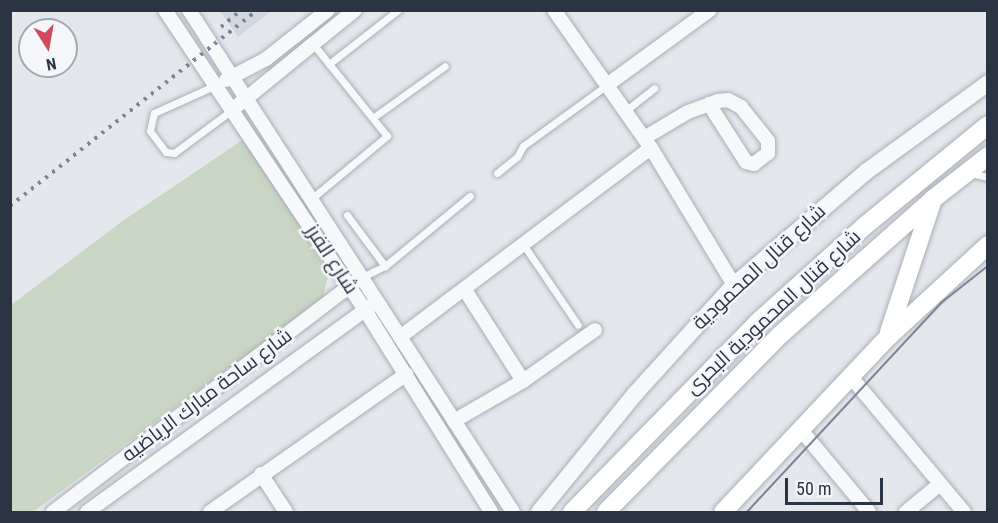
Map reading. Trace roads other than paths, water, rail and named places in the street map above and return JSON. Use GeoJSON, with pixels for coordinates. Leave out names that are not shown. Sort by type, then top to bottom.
{"type":"FeatureCollection","features":[{"type":"Feature","properties":{"kind":"main road","name":"شارع قنال المحمودية البحرى"},"geometry":{"type":"LineString","coordinates":[[572,513],[758,322],[867,224],[987,125]]}},
{"type":"Feature","properties":{"kind":"main road","name":"شارع قنال المحمودية البحرى"},"geometry":{"type":"LineString","coordinates":[[606,513],[780,335],[933,199],[987,156]]}},
{"type":"Feature","properties":{"kind":"main road"},"geometry":{"type":"LineString","coordinates":[[888,337],[933,199]]}},
{"type":"Feature","properties":{"kind":"main road"},"geometry":{"type":"LineString","coordinates":[[723,513],[888,337],[987,244]]}},
{"type":"Feature","properties":{"kind":"street","name":"شارع الفرز"},"geometry":{"type":"LineString","coordinates":[[165,10],[365,310],[448,440],[491,513]]}},
{"type":"Feature","properties":{"kind":"street","name":"شارع الفرز"},"geometry":{"type":"LineString","coordinates":[[189,10],[233,77],[244,99],[378,301],[513,513]]}},
{"type":"Feature","properties":{"kind":"street"},"geometry":{"type":"LineString","coordinates":[[216,85],[266,58],[328,10]]}},
{"type":"Feature","properties":{"kind":"street"},"geometry":{"type":"LineString","coordinates":[[233,109],[355,10]]}},
{"type":"Feature","properties":{"kind":"street"},"geometry":{"type":"LineString","coordinates":[[554,10],[647,143],[734,285]]}},
{"type":"Feature","properties":{"kind":"street"},"geometry":{"type":"LineString","coordinates":[[607,85],[710,10]]}},
{"type":"Feature","properties":{"kind":"street"},"geometry":{"type":"LineString","coordinates":[[288,43],[299,56]]}},
{"type":"Feature","properties":{"kind":"street"},"geometry":{"type":"LineString","coordinates":[[266,58],[276,72]]}},
{"type":"Feature","properties":{"kind":"street","name":"شارع قنال المحمودية"},"geometry":{"type":"LineString","coordinates":[[539,513],[635,394],[734,285],[867,171],[987,83]]}},
{"type":"Feature","properties":{"kind":"street"},"geometry":{"type":"LineString","coordinates":[[400,337],[525,247],[647,143],[709,104],[723,100],[737,104],[770,144],[768,153],[754,164],[746,162],[709,104]]}},
{"type":"Feature","properties":{"kind":"street","name":"شارع ساحة مبارك الرياضيه"},"geometry":{"type":"LineString","coordinates":[[53,513],[362,277]]}},
{"type":"Feature","properties":{"kind":"street"},"geometry":{"type":"LineString","coordinates":[[465,290],[523,381]]}},
{"type":"Feature","properties":{"kind":"street","name":"شارع ساحة مبارك الرياضيه"},"geometry":{"type":"LineString","coordinates":[[87,513],[378,301]]}},
{"type":"Feature","properties":{"kind":"street"},"geometry":{"type":"LineString","coordinates":[[448,440],[457,427],[595,330]]}},
{"type":"Feature","properties":{"kind":"street"},"geometry":{"type":"LineString","coordinates":[[210,513],[261,474],[406,374]]}},
{"type":"Feature","properties":{"kind":"street"},"geometry":{"type":"LineString","coordinates":[[851,377],[964,513]]}},
{"type":"Feature","properties":{"kind":"street"},"geometry":{"type":"LineString","coordinates":[[801,430],[869,513]]}},
{"type":"Feature","properties":{"kind":"street"},"geometry":{"type":"LineString","coordinates":[[261,474],[286,513]]}},
{"type":"Feature","properties":{"kind":"street"},"geometry":{"type":"LineString","coordinates":[[913,511],[940,484]]}},
{"type":"Feature","properties":{"kind":"lane"},"geometry":{"type":"LineString","coordinates":[[329,64],[398,10]]}},
{"type":"Feature","properties":{"kind":"lane"},"geometry":{"type":"LineString","coordinates":[[311,199],[386,137],[386,131],[313,44]]}},
{"type":"Feature","properties":{"kind":"lane"},"geometry":{"type":"LineString","coordinates":[[374,117],[445,66]]}},
{"type":"Feature","properties":{"kind":"lane"},"geometry":{"type":"LineString","coordinates":[[216,85],[150,118],[150,130],[166,153],[180,151],[233,109]]}},
{"type":"Feature","properties":{"kind":"lane"},"geometry":{"type":"LineString","coordinates":[[497,173],[517,157],[523,146],[607,85]]}},
{"type":"Feature","properties":{"kind":"lane"},"geometry":{"type":"LineString","coordinates":[[625,111],[654,88]]}},
{"type":"Feature","properties":{"kind":"lane"},"geometry":{"type":"LineString","coordinates":[[967,172],[987,177]]}},
{"type":"Feature","properties":{"kind":"lane"},"geometry":{"type":"LineString","coordinates":[[362,277],[386,266],[470,196]]}},
{"type":"Feature","properties":{"kind":"lane"},"geometry":{"type":"LineString","coordinates":[[347,215],[386,266]]}},
{"type":"Feature","properties":{"kind":"lane"},"geometry":{"type":"LineString","coordinates":[[525,247],[578,325]]}},
{"type":"Feature","properties":{"kind":"tram line"},"geometry":{"type":"LineString","coordinates":[[747,512],[941,303],[988,266]]}},
{"type":"Feature","properties":{"kind":"railway"},"geometry":{"type":"LineString","coordinates":[[221,27],[241,10]]}},
{"type":"Feature","properties":{"kind":"railway"},"geometry":{"type":"LineString","coordinates":[[10,206],[257,10]]}}]}
